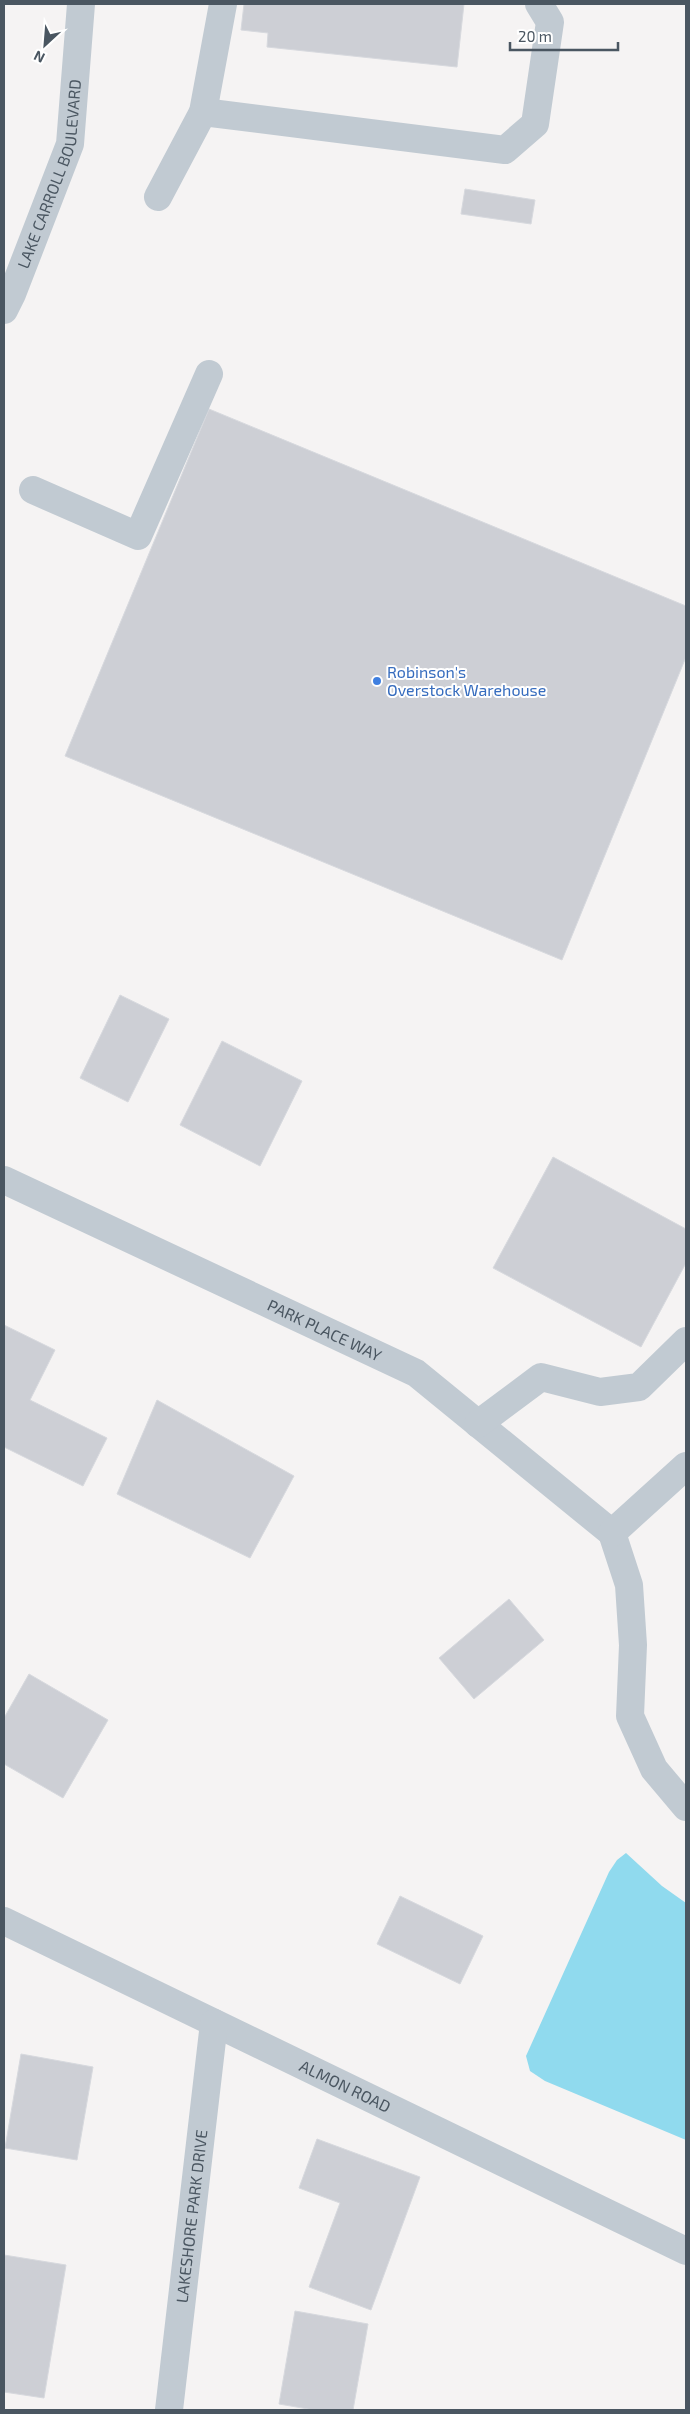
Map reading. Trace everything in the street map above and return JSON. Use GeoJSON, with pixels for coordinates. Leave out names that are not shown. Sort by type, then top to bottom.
{"type":"FeatureCollection","features":[{"type":"Feature","properties":{"kind":"street","name":"LAKE CARROLL BOULEVARD"},"geometry":{"type":"LineString","coordinates":[[4,310],[12,294],[70,144],[81,4]]}},
{"type":"Feature","properties":{"kind":"street"},"geometry":{"type":"LineString","coordinates":[[158,197],[202,112],[222,4]]}},
{"type":"Feature","properties":{"kind":"street"},"geometry":{"type":"LineString","coordinates":[[202,112],[505,150],[535,124],[550,22],[539,4]]}},
{"type":"Feature","properties":{"kind":"street"},"geometry":{"type":"LineString","coordinates":[[33,490],[138,536],[209,374]]}},
{"type":"Feature","properties":{"kind":"street","name":"PARK PLACE WAY"},"geometry":{"type":"LineString","coordinates":[[4,1180],[416,1373],[612,1533]]}},
{"type":"Feature","properties":{"kind":"street"},"geometry":{"type":"LineString","coordinates":[[478,1424],[541,1376],[600,1392],[639,1387],[686,1340]]}},
{"type":"Feature","properties":{"kind":"street"},"geometry":{"type":"LineString","coordinates":[[686,1466],[612,1533],[629,1585],[633,1646],[630,1716],[654,1769],[686,1807]]}},
{"type":"Feature","properties":{"kind":"street","name":"ALMON ROAD"},"geometry":{"type":"LineString","coordinates":[[4,1921],[686,2251]]}},
{"type":"Feature","properties":{"kind":"street","name":"LAKESHORE PARK DRIVE"},"geometry":{"type":"LineString","coordinates":[[169,2410],[214,2023]]}},
{"type":"Feature","properties":{"kind":"water"},"geometry":{"type":"Polygon","coordinates":[[[626,1853],[662,1886],[686,1903],[686,2140],[545,2081],[530,2071],[526,2056],[609,1872],[617,1860],[626,1853]]]}},
{"type":"Feature","properties":{"kind":"building"},"geometry":{"type":"Polygon","coordinates":[[[244,4],[464,4],[457,67],[267,47],[268,33],[241,30],[244,4]]]}},
{"type":"Feature","properties":{"kind":"building"},"geometry":{"type":"Polygon","coordinates":[[[465,189],[535,200],[531,224],[461,214],[465,189]]]}},
{"type":"Feature","properties":{"kind":"building"},"geometry":{"type":"Polygon","coordinates":[[[209,409],[686,606],[686,657],[562,960],[65,756],[209,409]]]}},
{"type":"Feature","properties":{"kind":"building"},"geometry":{"type":"Polygon","coordinates":[[[120,995],[169,1019],[128,1102],[80,1078],[120,995]]]}},
{"type":"Feature","properties":{"kind":"building"},"geometry":{"type":"Polygon","coordinates":[[[222,1041],[302,1081],[260,1166],[180,1125],[222,1041]]]}},
{"type":"Feature","properties":{"kind":"building"},"geometry":{"type":"Polygon","coordinates":[[[553,1157],[686,1229],[686,1263],[641,1347],[493,1268],[553,1157]]]}},
{"type":"Feature","properties":{"kind":"building"},"geometry":{"type":"Polygon","coordinates":[[[4,1325],[55,1350],[30,1400],[107,1438],[83,1486],[4,1447],[4,1325]]]}},
{"type":"Feature","properties":{"kind":"building"},"geometry":{"type":"Polygon","coordinates":[[[157,1400],[294,1476],[250,1558],[117,1494],[157,1400]]]}},
{"type":"Feature","properties":{"kind":"building"},"geometry":{"type":"Polygon","coordinates":[[[509,1599],[544,1640],[474,1699],[439,1658],[509,1599]]]}},
{"type":"Feature","properties":{"kind":"building"},"geometry":{"type":"Polygon","coordinates":[[[29,1674],[108,1720],[63,1798],[4,1764],[4,1718],[29,1674]]]}},
{"type":"Feature","properties":{"kind":"building"},"geometry":{"type":"Polygon","coordinates":[[[400,1896],[483,1936],[460,1984],[377,1944],[400,1896]]]}},
{"type":"Feature","properties":{"kind":"building"},"geometry":{"type":"Polygon","coordinates":[[[21,2054],[93,2067],[77,2160],[5,2148],[21,2054]]]}},
{"type":"Feature","properties":{"kind":"building"},"geometry":{"type":"Polygon","coordinates":[[[317,2139],[420,2177],[371,2310],[309,2287],[340,2203],[299,2188],[317,2139]]]}},
{"type":"Feature","properties":{"kind":"building"},"geometry":{"type":"Polygon","coordinates":[[[4,2255],[66,2265],[44,2398],[4,2392],[4,2255]]]}},
{"type":"Feature","properties":{"kind":"building"},"geometry":{"type":"Polygon","coordinates":[[[295,2311],[368,2324],[353,2410],[314,2410],[279,2404],[295,2311]]]}},
{"type":"Feature","properties":{"kind":"place","name":"Robinson's Overstock Warehouse"},"geometry":{"type":"Point","coordinates":[377,681]}}]}
